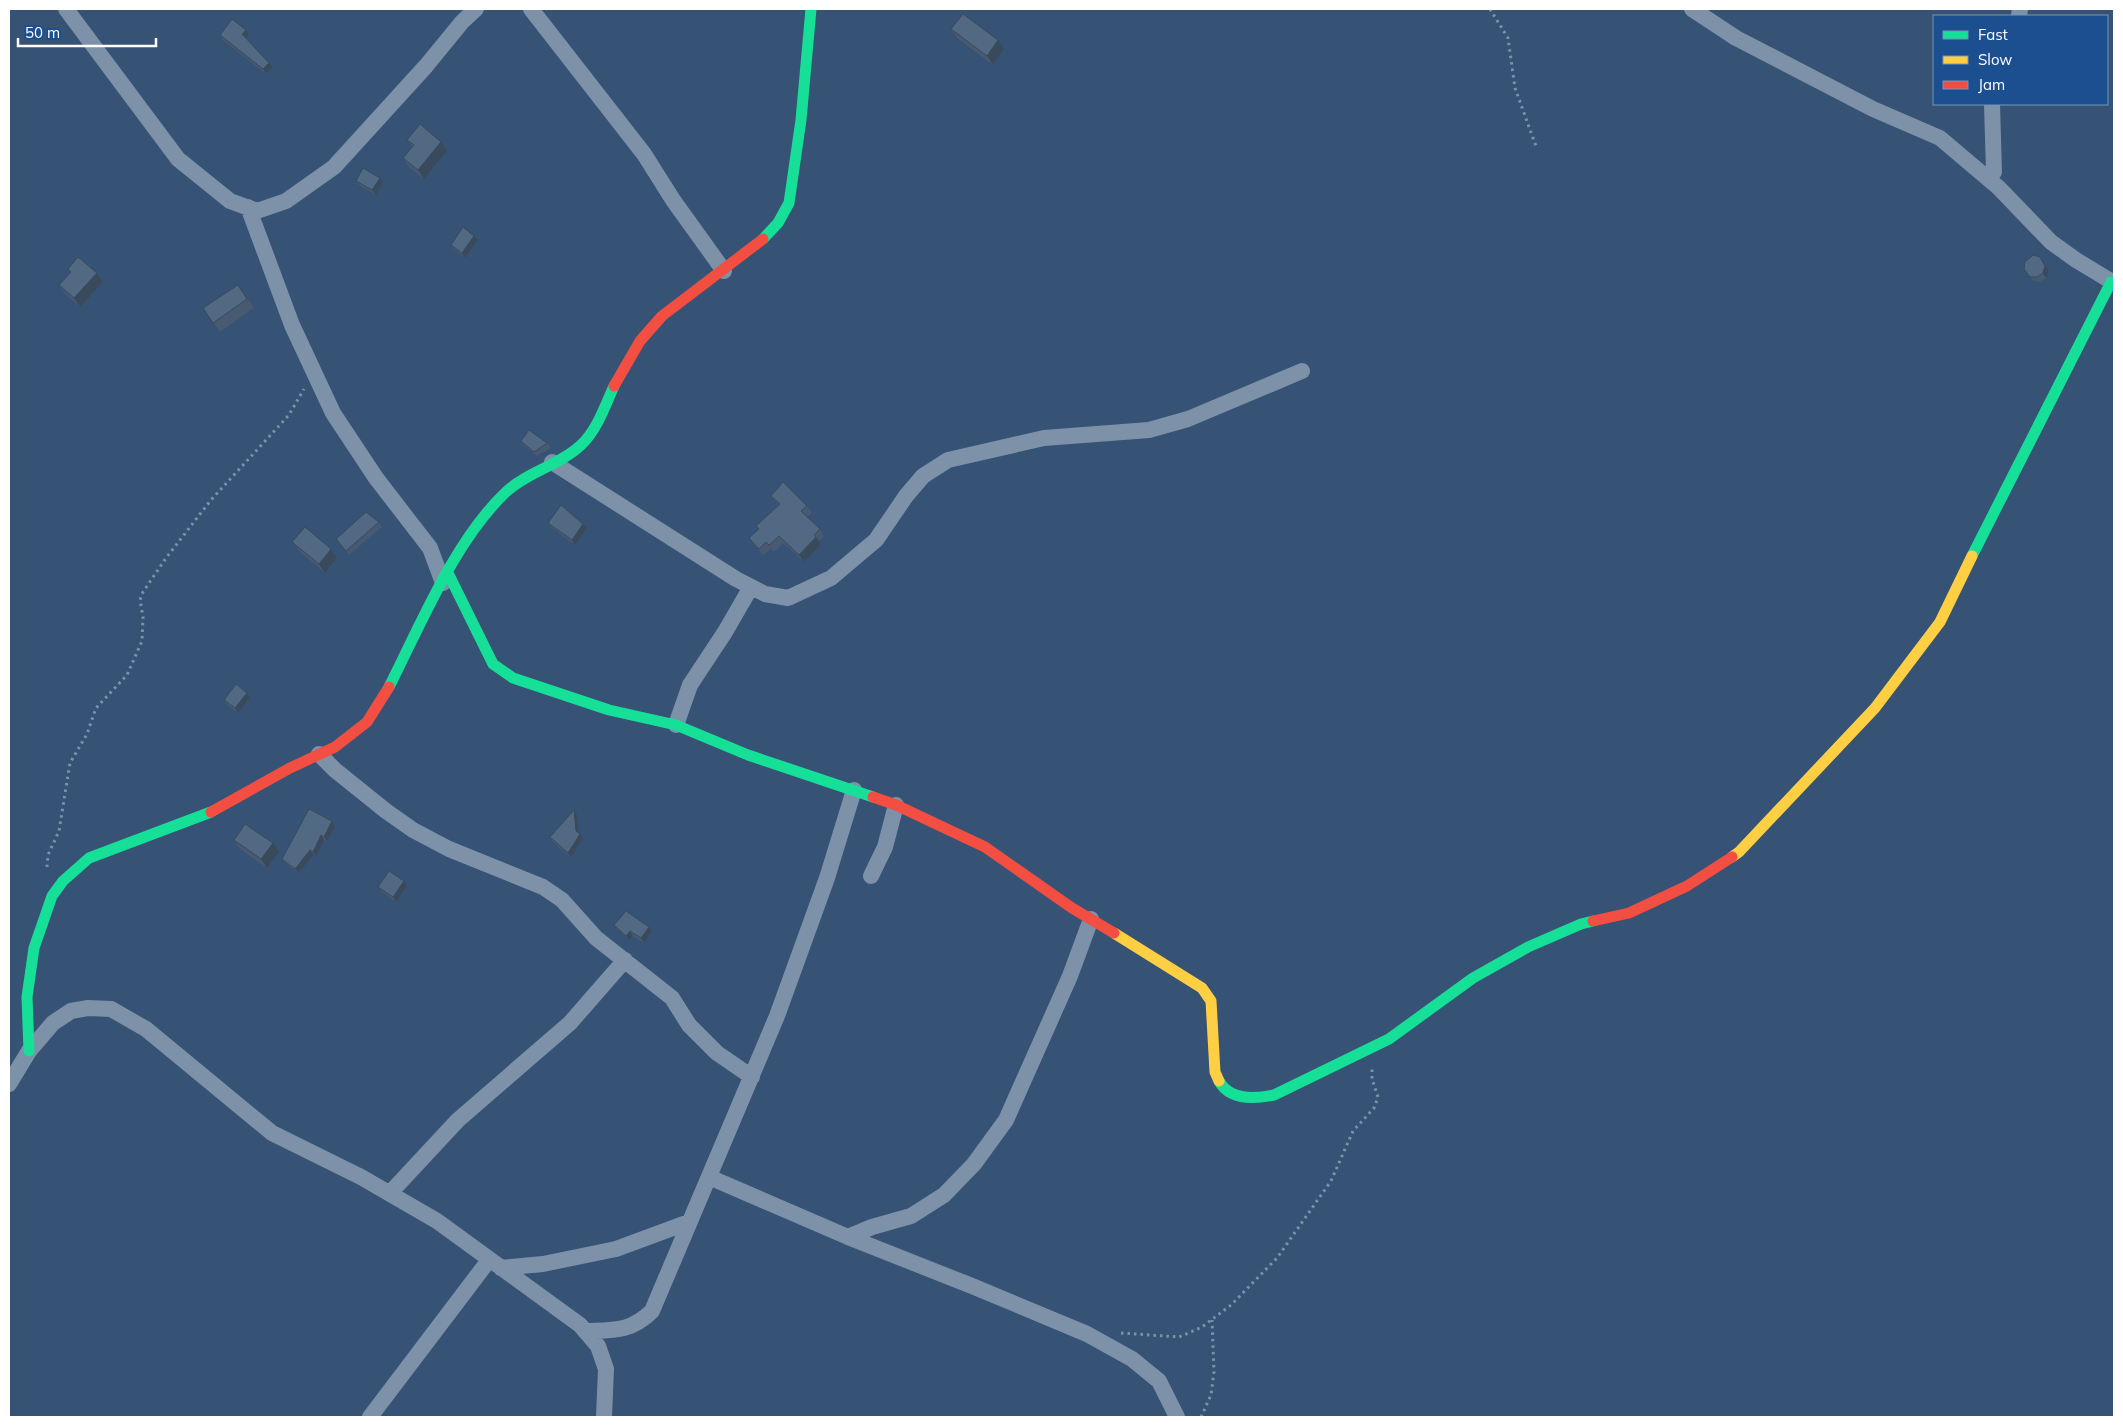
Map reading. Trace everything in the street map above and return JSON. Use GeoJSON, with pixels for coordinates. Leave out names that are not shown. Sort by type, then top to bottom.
{"type":"FeatureCollection","features":[{"type":"Feature","properties":{"kind":"street"},"geometry":{"type":"LineString","coordinates":[[66,9],[178,159],[230,201],[257,210],[286,201],[334,167],[426,66],[462,22],[476,9]]}},
{"type":"Feature","properties":{"kind":"street"},"geometry":{"type":"LineString","coordinates":[[531,9],[644,154],[673,200],[724,271]]}},
{"type":"Feature","properties":{"kind":"street"},"geometry":{"type":"LineString","coordinates":[[29,1051],[27,997],[34,948],[52,896],[63,881],[89,858],[210,813],[290,768],[335,747],[367,722],[386,694],[445,578],[476,528],[507,491],[580,446],[593,430],[620,373],[640,341],[662,316],[758,244],[778,223],[789,202],[801,120],[811,9]]}},
{"type":"Feature","properties":{"kind":"street"},"geometry":{"type":"LineString","coordinates":[[248,207],[292,325],[333,413],[376,478],[430,548],[493,664],[513,678],[609,710],[676,725],[748,755],[896,805],[985,847],[1091,919],[1202,988],[1210,1001],[1213,1014],[1211,1040],[1215,1072],[1222,1086],[1235,1096],[1258,1098],[1274,1095],[1381,1043],[1424,1015],[1473,978],[1528,947],[1581,924],[1630,914],[1687,886],[1739,852],[1875,708],[1940,622],[1986,525],[2113,282],[2051,242],[1999,188],[1940,138],[1873,109],[1736,38],[1692,9]]}},
{"type":"Feature","properties":{"kind":"street"},"geometry":{"type":"LineString","coordinates":[[1992,105],[1994,172]]}},
{"type":"Feature","properties":{"kind":"street"},"geometry":{"type":"LineString","coordinates":[[552,462],[751,586],[765,594],[788,598],[831,578],[876,540],[906,496],[923,476],[948,460],[1044,438],[1149,430],[1188,419],[1302,371]]}},
{"type":"Feature","properties":{"kind":"street"},"geometry":{"type":"LineString","coordinates":[[676,725],[690,685],[725,632],[751,586]]}},
{"type":"Feature","properties":{"kind":"street"},"geometry":{"type":"LineString","coordinates":[[320,754],[335,770],[413,830],[449,849],[543,887],[562,900],[596,938],[672,998],[689,1025],[717,1053],[752,1077]]}},
{"type":"Feature","properties":{"kind":"street"},"geometry":{"type":"LineString","coordinates":[[586,1331],[616,1329],[640,1323],[652,1311],[778,1016],[827,878],[854,790]]}},
{"type":"Feature","properties":{"kind":"street"},"geometry":{"type":"LineString","coordinates":[[871,876],[885,847],[896,805]]}},
{"type":"Feature","properties":{"kind":"street"},"geometry":{"type":"LineString","coordinates":[[848,1237],[872,1226],[911,1216],[944,1195],[974,1164],[1006,1120],[1070,976],[1091,919]]}},
{"type":"Feature","properties":{"kind":"street"},"geometry":{"type":"LineString","coordinates":[[390,1194],[458,1120],[570,1023],[625,960]]}},
{"type":"Feature","properties":{"kind":"street"},"geometry":{"type":"LineString","coordinates":[[9,1084],[29,1051],[53,1024],[71,1011],[88,1008],[111,1009],[146,1029],[272,1133],[361,1176],[437,1222],[580,1325],[598,1346],[606,1369],[604,1417]]}},
{"type":"Feature","properties":{"kind":"street"},"geometry":{"type":"LineString","coordinates":[[709,1176],[848,1237],[972,1286],[1093,1338],[1132,1359],[1159,1381],[1176,1417]]}},
{"type":"Feature","properties":{"kind":"street"},"geometry":{"type":"LineString","coordinates":[[370,1417],[495,1264],[550,1263],[616,1250],[689,1222]]}},
{"type":"Feature","properties":{"kind":"path"},"geometry":{"type":"LineString","coordinates":[[1490,9],[1508,38],[1514,88],[1537,150]]}},
{"type":"Feature","properties":{"kind":"path"},"geometry":{"type":"LineString","coordinates":[[46,870],[48,855],[59,831],[70,763],[87,734],[96,708],[127,675],[142,641],[143,617],[140,600],[143,592],[166,558],[211,500],[289,415],[313,370]]}},
{"type":"Feature","properties":{"kind":"path"},"geometry":{"type":"LineString","coordinates":[[1093,1338],[1124,1333],[1179,1337],[1202,1327],[1231,1305],[1277,1258],[1331,1181],[1353,1131],[1374,1108],[1378,1097],[1372,1079],[1372,1070],[1381,1043]]}},
{"type":"Feature","properties":{"kind":"path"},"geometry":{"type":"LineString","coordinates":[[1202,1417],[1211,1395],[1214,1372],[1212,1320]]}},
{"type":"Feature","properties":{"kind":"building"},"geometry":{"type":"Polygon","coordinates":[[[963,14],[998,40],[987,56],[951,29],[963,14]]]}},
{"type":"Feature","properties":{"kind":"building"},"geometry":{"type":"Polygon","coordinates":[[[232,19],[246,30],[242,34],[269,63],[263,69],[220,35],[232,19]]]}},
{"type":"Feature","properties":{"kind":"building"},"geometry":{"type":"Polygon","coordinates":[[[420,124],[441,142],[418,170],[403,158],[414,145],[407,140],[420,124]]]}},
{"type":"Feature","properties":{"kind":"building"},"geometry":{"type":"Polygon","coordinates":[[[363,168],[380,178],[372,190],[356,181],[363,168]]]}},
{"type":"Feature","properties":{"kind":"building"},"geometry":{"type":"Polygon","coordinates":[[[463,227],[474,236],[462,253],[451,245],[463,227]]]}},
{"type":"Feature","properties":{"kind":"building"},"geometry":{"type":"Polygon","coordinates":[[[2033,255],[2040,257],[2045,266],[2043,273],[2037,277],[2030,277],[2024,269],[2025,262],[2033,255]]]}},
{"type":"Feature","properties":{"kind":"building"},"geometry":{"type":"Polygon","coordinates":[[[78,257],[97,273],[74,298],[59,285],[71,272],[68,269],[78,257]]]}},
{"type":"Feature","properties":{"kind":"building"},"geometry":{"type":"Polygon","coordinates":[[[238,285],[247,299],[213,323],[203,308],[238,285]]]}},
{"type":"Feature","properties":{"kind":"building"},"geometry":{"type":"Polygon","coordinates":[[[529,430],[547,443],[534,452],[521,441],[529,430]]]}},
{"type":"Feature","properties":{"kind":"building"},"geometry":{"type":"Polygon","coordinates":[[[783,482],[807,506],[801,511],[820,529],[814,535],[816,537],[799,555],[779,536],[769,545],[766,542],[759,549],[749,538],[759,529],[756,526],[780,504],[771,496],[783,482]]]}},
{"type":"Feature","properties":{"kind":"building"},"geometry":{"type":"Polygon","coordinates":[[[561,505],[583,524],[572,540],[548,523],[561,505]]]}},
{"type":"Feature","properties":{"kind":"building"},"geometry":{"type":"Polygon","coordinates":[[[366,512],[379,522],[346,551],[336,539],[366,512]]]}},
{"type":"Feature","properties":{"kind":"building"},"geometry":{"type":"Polygon","coordinates":[[[305,527],[331,549],[319,564],[292,542],[305,527]]]}},
{"type":"Feature","properties":{"kind":"building"},"geometry":{"type":"Polygon","coordinates":[[[236,684],[247,693],[235,708],[224,700],[236,684]]]}},
{"type":"Feature","properties":{"kind":"building"},"geometry":{"type":"Polygon","coordinates":[[[309,809],[332,821],[324,837],[321,835],[313,852],[310,850],[295,869],[282,859],[309,809]]]}},
{"type":"Feature","properties":{"kind":"building"},"geometry":{"type":"Polygon","coordinates":[[[574,810],[576,831],[580,834],[568,853],[550,837],[574,810]]]}},
{"type":"Feature","properties":{"kind":"building"},"geometry":{"type":"Polygon","coordinates":[[[245,824],[273,843],[261,859],[234,840],[245,824]]]}},
{"type":"Feature","properties":{"kind":"building"},"geometry":{"type":"Polygon","coordinates":[[[389,871],[404,881],[393,897],[378,887],[389,871]]]}},
{"type":"Feature","properties":{"kind":"building"},"geometry":{"type":"Polygon","coordinates":[[[626,911],[649,927],[641,938],[630,931],[626,936],[614,925],[626,911]]]}},
{"type":"Feature","properties":{"kind":"traffic: fast"},"geometry":{"type":"LineString","coordinates":[[763,239],[778,223],[789,203],[801,120],[811,9]]}},
{"type":"Feature","properties":{"kind":"traffic: fast"},"geometry":{"type":"LineString","coordinates":[[1972,556],[2111,282]]}},
{"type":"Feature","properties":{"kind":"traffic: fast"},"geometry":{"type":"LineString","coordinates":[[389,687],[440,584],[471,534],[488,512],[514,485],[573,452],[587,439],[604,410],[614,386]]}},
{"type":"Feature","properties":{"kind":"traffic: fast"},"geometry":{"type":"LineString","coordinates":[[448,573],[493,664],[513,678],[609,710],[676,725],[748,755],[873,797]]}},
{"type":"Feature","properties":{"kind":"traffic: fast"},"geometry":{"type":"LineString","coordinates":[[29,1051],[27,997],[34,948],[52,896],[63,881],[89,858],[211,812]]}},
{"type":"Feature","properties":{"kind":"traffic: fast"},"geometry":{"type":"LineString","coordinates":[[1219,1081],[1224,1088],[1236,1095],[1251,1098],[1274,1095],[1389,1039],[1473,978],[1528,947],[1581,924],[1593,921]]}},
{"type":"Feature","properties":{"kind":"traffic: slow"},"geometry":{"type":"LineString","coordinates":[[1732,857],[1739,852],[1875,708],[1940,622],[1972,556]]}},
{"type":"Feature","properties":{"kind":"traffic: slow"},"geometry":{"type":"LineString","coordinates":[[1114,933],[1202,988],[1211,1001],[1215,1072],[1219,1081]]}},
{"type":"Feature","properties":{"kind":"traffic: jam"},"geometry":{"type":"LineString","coordinates":[[614,386],[640,341],[662,316],[763,239]]}},
{"type":"Feature","properties":{"kind":"traffic: jam"},"geometry":{"type":"LineString","coordinates":[[211,812],[290,768],[335,747],[367,722],[389,687]]}},
{"type":"Feature","properties":{"kind":"traffic: jam"},"geometry":{"type":"LineString","coordinates":[[873,797],[896,805],[985,847],[1072,908],[1114,933]]}},
{"type":"Feature","properties":{"kind":"traffic: jam"},"geometry":{"type":"LineString","coordinates":[[1593,921],[1629,913],[1687,886],[1732,857]]}}]}
